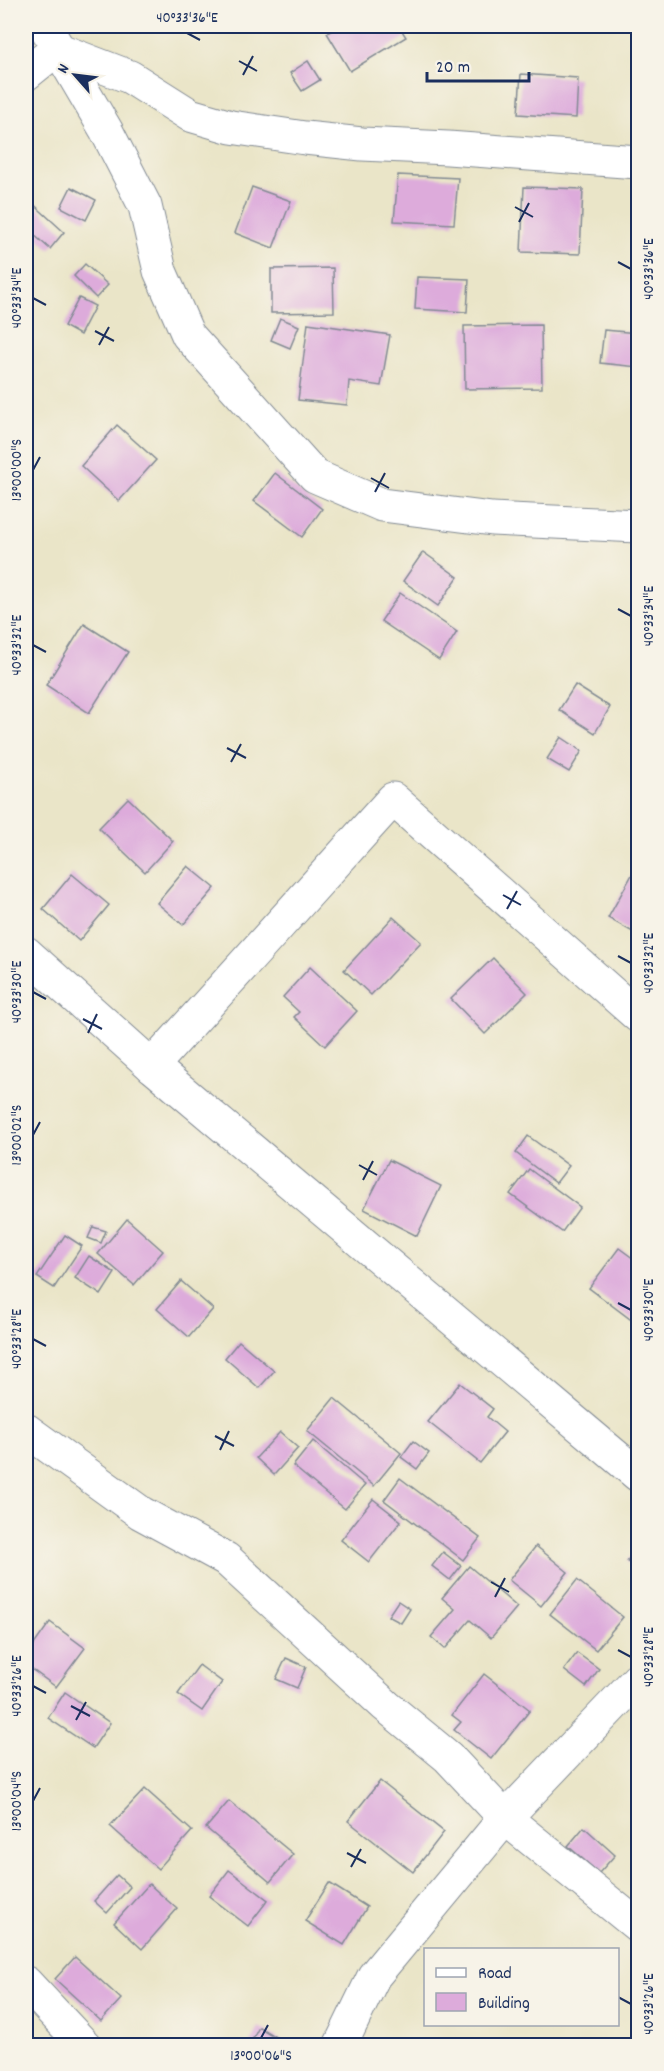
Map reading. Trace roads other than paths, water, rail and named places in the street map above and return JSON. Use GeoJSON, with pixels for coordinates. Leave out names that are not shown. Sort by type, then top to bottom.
{"type":"FeatureCollection","features":[{"type":"Feature","properties":{"kind":"street"},"geometry":{"type":"LineString","coordinates":[[26,74],[51,37]]}},
{"type":"Feature","properties":{"kind":"street"},"geometry":{"type":"LineString","coordinates":[[51,37],[130,77],[190,114],[231,127],[362,144],[448,147],[639,162]]}},
{"type":"Feature","properties":{"kind":"street"},"geometry":{"type":"LineString","coordinates":[[51,37],[106,130],[145,206],[160,271],[188,335],[315,476],[382,506],[492,519],[639,526]]}},
{"type":"Feature","properties":{"kind":"street"},"geometry":{"type":"LineString","coordinates":[[152,1066],[393,799],[639,1016]]}},
{"type":"Feature","properties":{"kind":"street"},"geometry":{"type":"LineString","coordinates":[[26,953],[152,1066],[639,1475]]}},
{"type":"Feature","properties":{"kind":"street"},"geometry":{"type":"LineString","coordinates":[[26,1430],[141,1513],[226,1559],[377,1698],[448,1757],[504,1818],[639,1926]]}},
{"type":"Feature","properties":{"kind":"street"},"geometry":{"type":"LineString","coordinates":[[340,2046],[374,1977],[504,1818],[639,1679]]}},
{"type":"Feature","properties":{"kind":"street"},"geometry":{"type":"LineString","coordinates":[[26,1983],[85,2046]]}}]}
